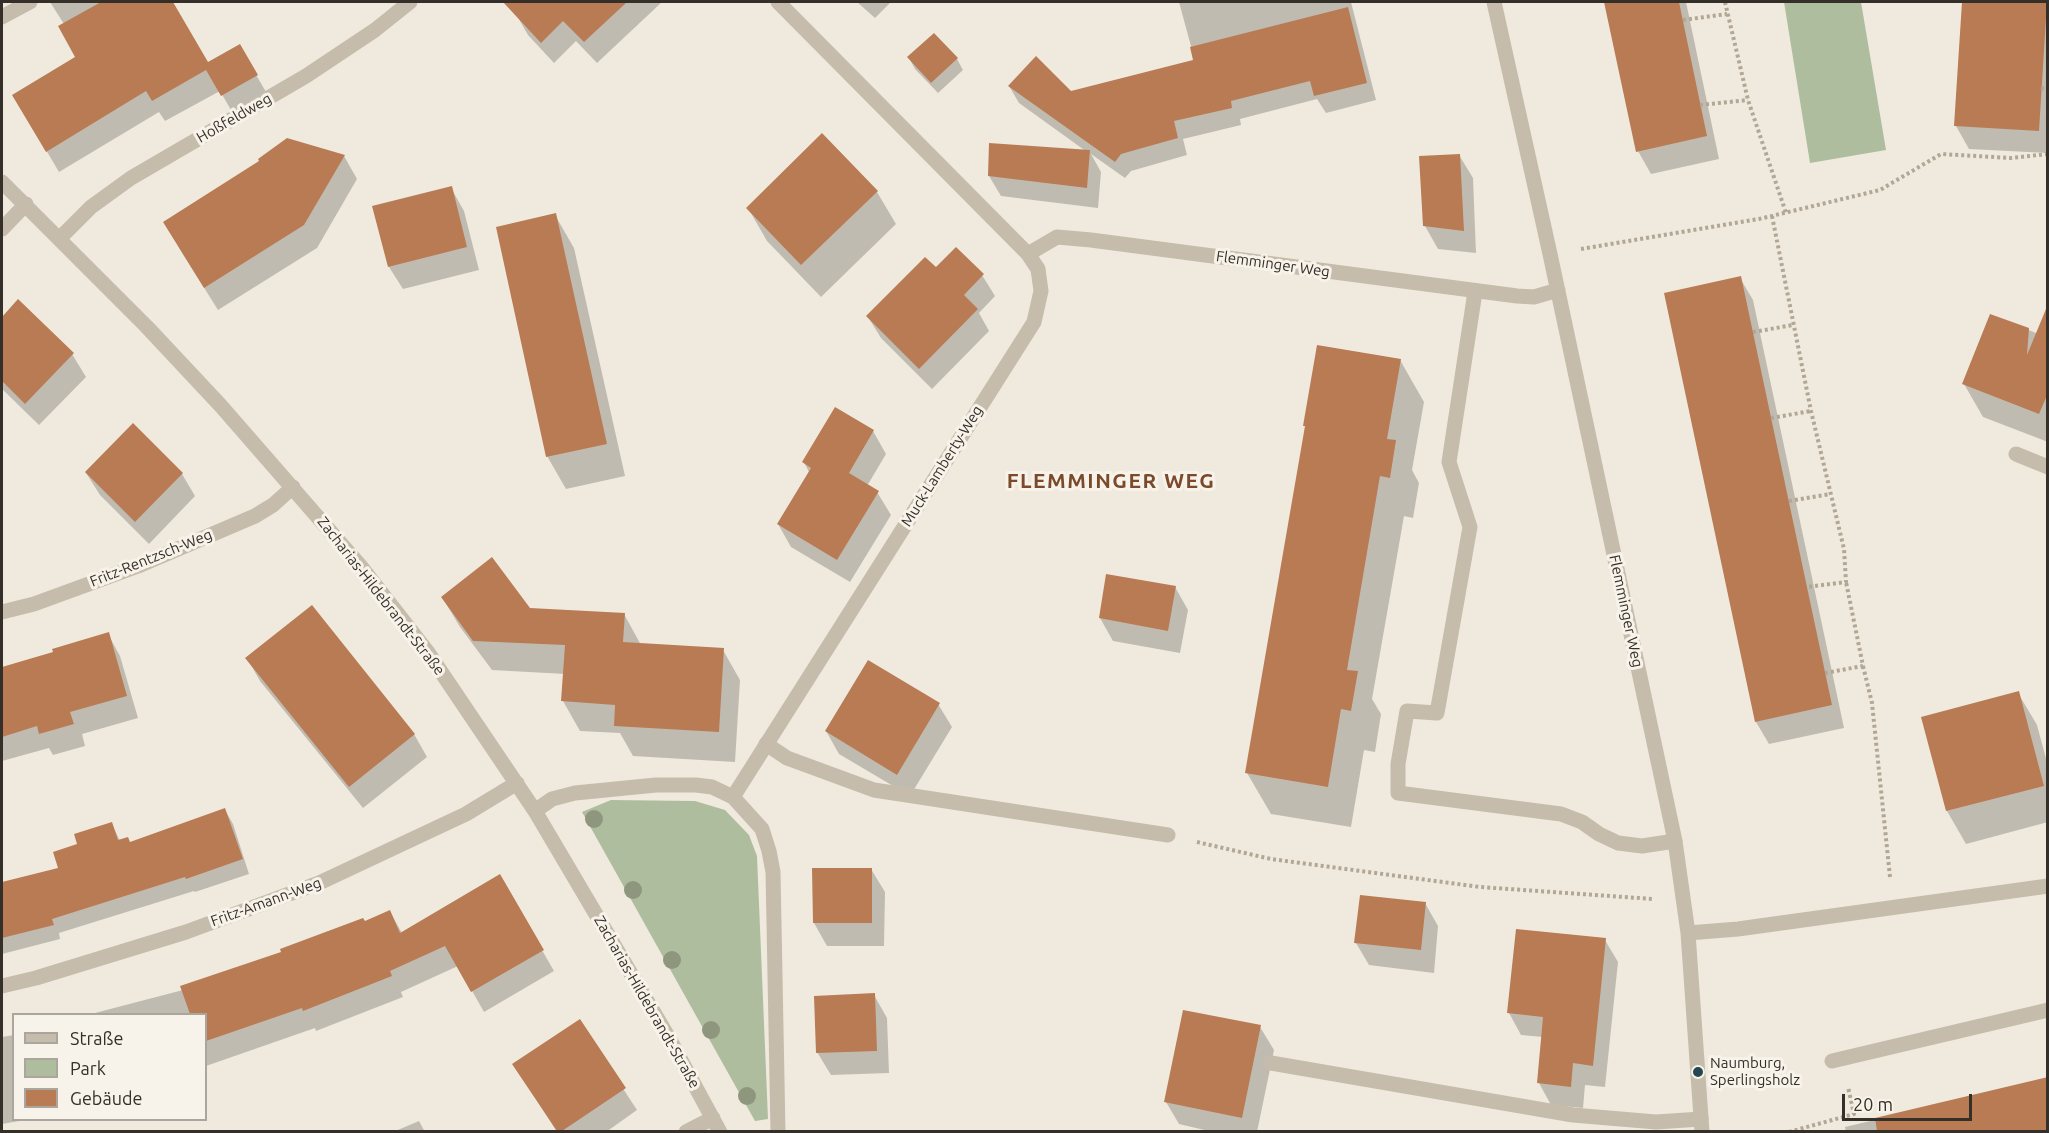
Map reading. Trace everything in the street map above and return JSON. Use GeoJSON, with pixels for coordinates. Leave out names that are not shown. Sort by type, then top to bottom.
{"type":"FeatureCollection","features":[{"type":"Feature","properties":{"kind":"street"},"geometry":{"type":"LineString","coordinates":[[2,17],[30,2]]}},
{"type":"Feature","properties":{"kind":"street","name":"Hoßfeldweg"},"geometry":{"type":"LineString","coordinates":[[60,237],[91,207],[131,178],[306,76],[375,30],[410,2]]}},
{"type":"Feature","properties":{"kind":"street","name":"Muck-Lamberty-Weg"},"geometry":{"type":"LineString","coordinates":[[733,797],[1034,322],[1041,291],[1038,269],[1028,254],[778,2]]}},
{"type":"Feature","properties":{"kind":"street","name":"Flemminger Weg"},"geometry":{"type":"LineString","coordinates":[[1494,2],[1558,290],[1675,841],[1688,933],[1702,1125]]}},
{"type":"Feature","properties":{"kind":"street","name":"Zacharias-Hildebrandt-Straße"},"geometry":{"type":"LineString","coordinates":[[2,182],[60,237],[147,327],[293,487],[363,569],[427,651],[535,811],[646,998],[716,1125]]}},
{"type":"Feature","properties":{"kind":"street"},"geometry":{"type":"LineString","coordinates":[[2,229],[26,204]]}},
{"type":"Feature","properties":{"kind":"street","name":"Flemminger Weg"},"geometry":{"type":"LineString","coordinates":[[1028,254],[1057,237],[1475,292],[1534,297],[1558,290]]}},
{"type":"Feature","properties":{"kind":"street"},"geometry":{"type":"LineString","coordinates":[[1475,292],[1449,462],[1470,527],[1437,714],[1407,711],[1398,765],[1398,793],[1561,814],[1582,822],[1618,843],[1642,846],[1675,841]]}},
{"type":"Feature","properties":{"kind":"street"},"geometry":{"type":"LineString","coordinates":[[2016,454],[2048,467]]}},
{"type":"Feature","properties":{"kind":"street","name":"Fritz-Rentzsch-Weg"},"geometry":{"type":"LineString","coordinates":[[2,612],[34,603],[159,557],[255,516],[273,505],[293,487]]}},
{"type":"Feature","properties":{"kind":"street"},"geometry":{"type":"LineString","coordinates":[[766,744],[787,758],[874,790],[1168,835]]}},
{"type":"Feature","properties":{"kind":"street","name":"Fritz-Amann-Weg"},"geometry":{"type":"LineString","coordinates":[[2,986],[36,978],[186,932],[319,883],[466,814],[517,783]]}},
{"type":"Feature","properties":{"kind":"street"},"geometry":{"type":"LineString","coordinates":[[535,811],[552,799],[575,793],[656,785],[696,785],[712,787],[733,797],[762,829],[773,872],[778,1131]]}},
{"type":"Feature","properties":{"kind":"street"},"geometry":{"type":"LineString","coordinates":[[1688,933],[1738,929],[2048,885]]}},
{"type":"Feature","properties":{"kind":"street"},"geometry":{"type":"LineString","coordinates":[[1837,1061],[2048,1010]]}},
{"type":"Feature","properties":{"kind":"street"},"geometry":{"type":"LineString","coordinates":[[1271,1063],[1573,1115],[1702,1125]]}},
{"type":"Feature","properties":{"kind":"street"},"geometry":{"type":"LineString","coordinates":[[686,1131],[716,1125]]}},
{"type":"Feature","properties":{"kind":"path"},"geometry":{"type":"LineString","coordinates":[[1725,2],[1748,100],[1786,213]]}},
{"type":"Feature","properties":{"kind":"path"},"geometry":{"type":"LineString","coordinates":[[1683,20],[1727,14]]}},
{"type":"Feature","properties":{"kind":"path"},"geometry":{"type":"LineString","coordinates":[[2041,88],[2048,89]]}},
{"type":"Feature","properties":{"kind":"path"},"geometry":{"type":"LineString","coordinates":[[1700,105],[1748,100]]}},
{"type":"Feature","properties":{"kind":"path"},"geometry":{"type":"LineString","coordinates":[[1550,254],[1772,216],[1880,190],[1941,154],[2011,158],[2048,154]]}},
{"type":"Feature","properties":{"kind":"path"},"geometry":{"type":"LineString","coordinates":[[1772,216],[1811,411],[1844,549],[1846,582],[1872,703],[1893,908]]}},
{"type":"Feature","properties":{"kind":"path"},"geometry":{"type":"LineString","coordinates":[[1753,332],[1793,325]]}},
{"type":"Feature","properties":{"kind":"path"},"geometry":{"type":"LineString","coordinates":[[1771,418],[1811,411]]}},
{"type":"Feature","properties":{"kind":"path"},"geometry":{"type":"LineString","coordinates":[[1789,501],[1830,494]]}},
{"type":"Feature","properties":{"kind":"path"},"geometry":{"type":"LineString","coordinates":[[1807,586],[1846,582]]}},
{"type":"Feature","properties":{"kind":"path"},"geometry":{"type":"LineString","coordinates":[[1825,674],[1863,666]]}},
{"type":"Feature","properties":{"kind":"path"},"geometry":{"type":"LineString","coordinates":[[1168,835],[1271,859],[1480,887],[1684,902]]}},
{"type":"Feature","properties":{"kind":"path"},"geometry":{"type":"LineString","coordinates":[[1789,1131],[1854,1114],[1837,1061]]}},
{"type":"Feature","properties":{"kind":"green space"},"geometry":{"type":"Polygon","coordinates":[[[1784,2],[1861,2],[1886,150],[1810,163],[1784,2]]]}},
{"type":"Feature","properties":{"kind":"green space"},"geometry":{"type":"Polygon","coordinates":[[[611,800],[695,801],[725,810],[749,835],[757,856],[768,1119],[755,1121],[582,812],[611,800]]]}},
{"type":"Feature","properties":{"kind":"building"},"geometry":{"type":"Polygon","coordinates":[[[101,2],[173,2],[208,62],[240,44],[258,75],[221,96],[206,70],[152,101],[146,91],[46,152],[12,95],[75,57],[58,26],[101,2]]]}},
{"type":"Feature","properties":{"kind":"building"},"geometry":{"type":"Polygon","coordinates":[[[503,2],[627,2],[584,42],[563,21],[541,43],[503,2]]]}},
{"type":"Feature","properties":{"kind":"building"},"geometry":{"type":"Polygon","coordinates":[[[1604,2],[1679,2],[1707,136],[1636,152],[1604,2]]]}},
{"type":"Feature","properties":{"kind":"building"},"geometry":{"type":"Polygon","coordinates":[[[1962,2],[2047,2],[2039,131],[1954,126],[1962,2]]]}},
{"type":"Feature","properties":{"kind":"building"},"geometry":{"type":"Polygon","coordinates":[[[1348,7],[1367,83],[1314,96],[1310,81],[1231,101],[1232,108],[1174,121],[1178,138],[1121,154],[1115,162],[1008,86],[1036,56],[1071,91],[1193,60],[1190,47],[1348,7]]]}},
{"type":"Feature","properties":{"kind":"building"},"geometry":{"type":"Polygon","coordinates":[[[934,33],[958,58],[931,83],[907,57],[934,33]]]}},
{"type":"Feature","properties":{"kind":"building"},"geometry":{"type":"Polygon","coordinates":[[[822,133],[878,191],[801,265],[746,208],[822,133]]]}},
{"type":"Feature","properties":{"kind":"building"},"geometry":{"type":"Polygon","coordinates":[[[287,138],[345,155],[304,225],[204,288],[163,222],[259,161],[258,159],[287,138]]]}},
{"type":"Feature","properties":{"kind":"building"},"geometry":{"type":"Polygon","coordinates":[[[989,143],[1090,150],[1087,188],[988,176],[989,143]]]}},
{"type":"Feature","properties":{"kind":"building"},"geometry":{"type":"Polygon","coordinates":[[[1460,154],[1464,231],[1423,226],[1419,156],[1460,154]]]}},
{"type":"Feature","properties":{"kind":"building"},"geometry":{"type":"Polygon","coordinates":[[[452,186],[467,247],[388,267],[372,206],[452,186]]]}},
{"type":"Feature","properties":{"kind":"building"},"geometry":{"type":"Polygon","coordinates":[[[556,213],[607,444],[546,457],[496,227],[556,213]]]}},
{"type":"Feature","properties":{"kind":"building"},"geometry":{"type":"Polygon","coordinates":[[[956,247],[984,274],[964,295],[978,309],[919,369],[866,316],[925,257],[936,267],[956,247]]]}},
{"type":"Feature","properties":{"kind":"building"},"geometry":{"type":"Polygon","coordinates":[[[1741,276],[1832,705],[1755,722],[1664,293],[1741,276]]]}},
{"type":"Feature","properties":{"kind":"building"},"geometry":{"type":"Polygon","coordinates":[[[18,299],[74,353],[25,404],[2,381],[2,317],[18,299]]]}},
{"type":"Feature","properties":{"kind":"building"},"geometry":{"type":"Polygon","coordinates":[[[2046,309],[2048,309],[2048,393],[2039,414],[1962,384],[1990,314],[2029,328],[2027,355],[2046,309]]]}},
{"type":"Feature","properties":{"kind":"building"},"geometry":{"type":"Polygon","coordinates":[[[1317,345],[1401,359],[1387,439],[1396,440],[1390,478],[1380,476],[1347,670],[1358,671],[1351,711],[1341,709],[1328,787],[1245,773],[1317,345]]]}},
{"type":"Feature","properties":{"kind":"building"},"geometry":{"type":"Polygon","coordinates":[[[835,407],[874,430],[849,473],[879,491],[837,560],[777,524],[811,468],[802,462],[835,407]]]}},
{"type":"Feature","properties":{"kind":"building"},"geometry":{"type":"Polygon","coordinates":[[[133,423],[183,473],[135,522],[85,472],[133,423]]]}},
{"type":"Feature","properties":{"kind":"building"},"geometry":{"type":"Polygon","coordinates":[[[492,557],[530,608],[625,613],[623,642],[724,648],[719,732],[614,726],[615,705],[561,701],[565,645],[473,641],[441,597],[492,557]]]}},
{"type":"Feature","properties":{"kind":"building"},"geometry":{"type":"Polygon","coordinates":[[[1106,574],[1176,586],[1168,631],[1099,618],[1106,574]]]}},
{"type":"Feature","properties":{"kind":"building"},"geometry":{"type":"Polygon","coordinates":[[[312,605],[415,734],[349,787],[245,658],[312,605]]]}},
{"type":"Feature","properties":{"kind":"building"},"geometry":{"type":"Polygon","coordinates":[[[109,632],[127,696],[70,712],[74,724],[39,734],[37,726],[2,737],[2,667],[109,632]]]}},
{"type":"Feature","properties":{"kind":"building"},"geometry":{"type":"Polygon","coordinates":[[[868,660],[940,703],[897,775],[825,731],[868,660]]]}},
{"type":"Feature","properties":{"kind":"building"},"geometry":{"type":"Polygon","coordinates":[[[2019,691],[2044,786],[1946,811],[1921,717],[2019,691]]]}},
{"type":"Feature","properties":{"kind":"building"},"geometry":{"type":"Polygon","coordinates":[[[225,808],[243,859],[186,879],[185,877],[52,919],[54,925],[2,938],[2,882],[58,868],[53,852],[77,844],[74,834],[112,822],[118,840],[128,837],[130,842],[225,808]]]}},
{"type":"Feature","properties":{"kind":"building"},"geometry":{"type":"Polygon","coordinates":[[[812,868],[872,868],[872,923],[813,923],[812,868]]]}},
{"type":"Feature","properties":{"kind":"building"},"geometry":{"type":"Polygon","coordinates":[[[500,874],[544,950],[471,992],[445,946],[390,971],[392,976],[303,1011],[302,1008],[207,1041],[207,1013],[190,1013],[180,986],[281,952],[280,949],[363,918],[365,921],[390,910],[400,933],[500,874]]]}},
{"type":"Feature","properties":{"kind":"building"},"geometry":{"type":"Polygon","coordinates":[[[1360,895],[1426,902],[1421,950],[1354,943],[1360,895]]]}},
{"type":"Feature","properties":{"kind":"building"},"geometry":{"type":"Polygon","coordinates":[[[1516,929],[1606,938],[1593,1066],[1573,1063],[1571,1087],[1537,1083],[1543,1017],[1507,1013],[1516,929]]]}},
{"type":"Feature","properties":{"kind":"building"},"geometry":{"type":"Polygon","coordinates":[[[875,993],[877,1051],[816,1053],[814,996],[875,993]]]}},
{"type":"Feature","properties":{"kind":"building"},"geometry":{"type":"Polygon","coordinates":[[[1183,1010],[1261,1025],[1242,1118],[1164,1102],[1183,1010]]]}},
{"type":"Feature","properties":{"kind":"building"},"geometry":{"type":"Polygon","coordinates":[[[580,1019],[626,1088],[562,1131],[557,1131],[512,1064],[580,1019]]]}},
{"type":"Feature","properties":{"kind":"building"},"geometry":{"type":"Polygon","coordinates":[[[2048,1077],[2048,1131],[1877,1131],[1875,1118],[2048,1077]]]}},
{"type":"Feature","properties":{"kind":"place","name":"Naumburg, Sperlingsholz"},"geometry":{"type":"Point","coordinates":[1698,1072]}},
{"type":"Feature","properties":{"kind":"district","name":"FLEMMINGER WEG"},"geometry":{"type":"Point","coordinates":[1111,481]}}]}
